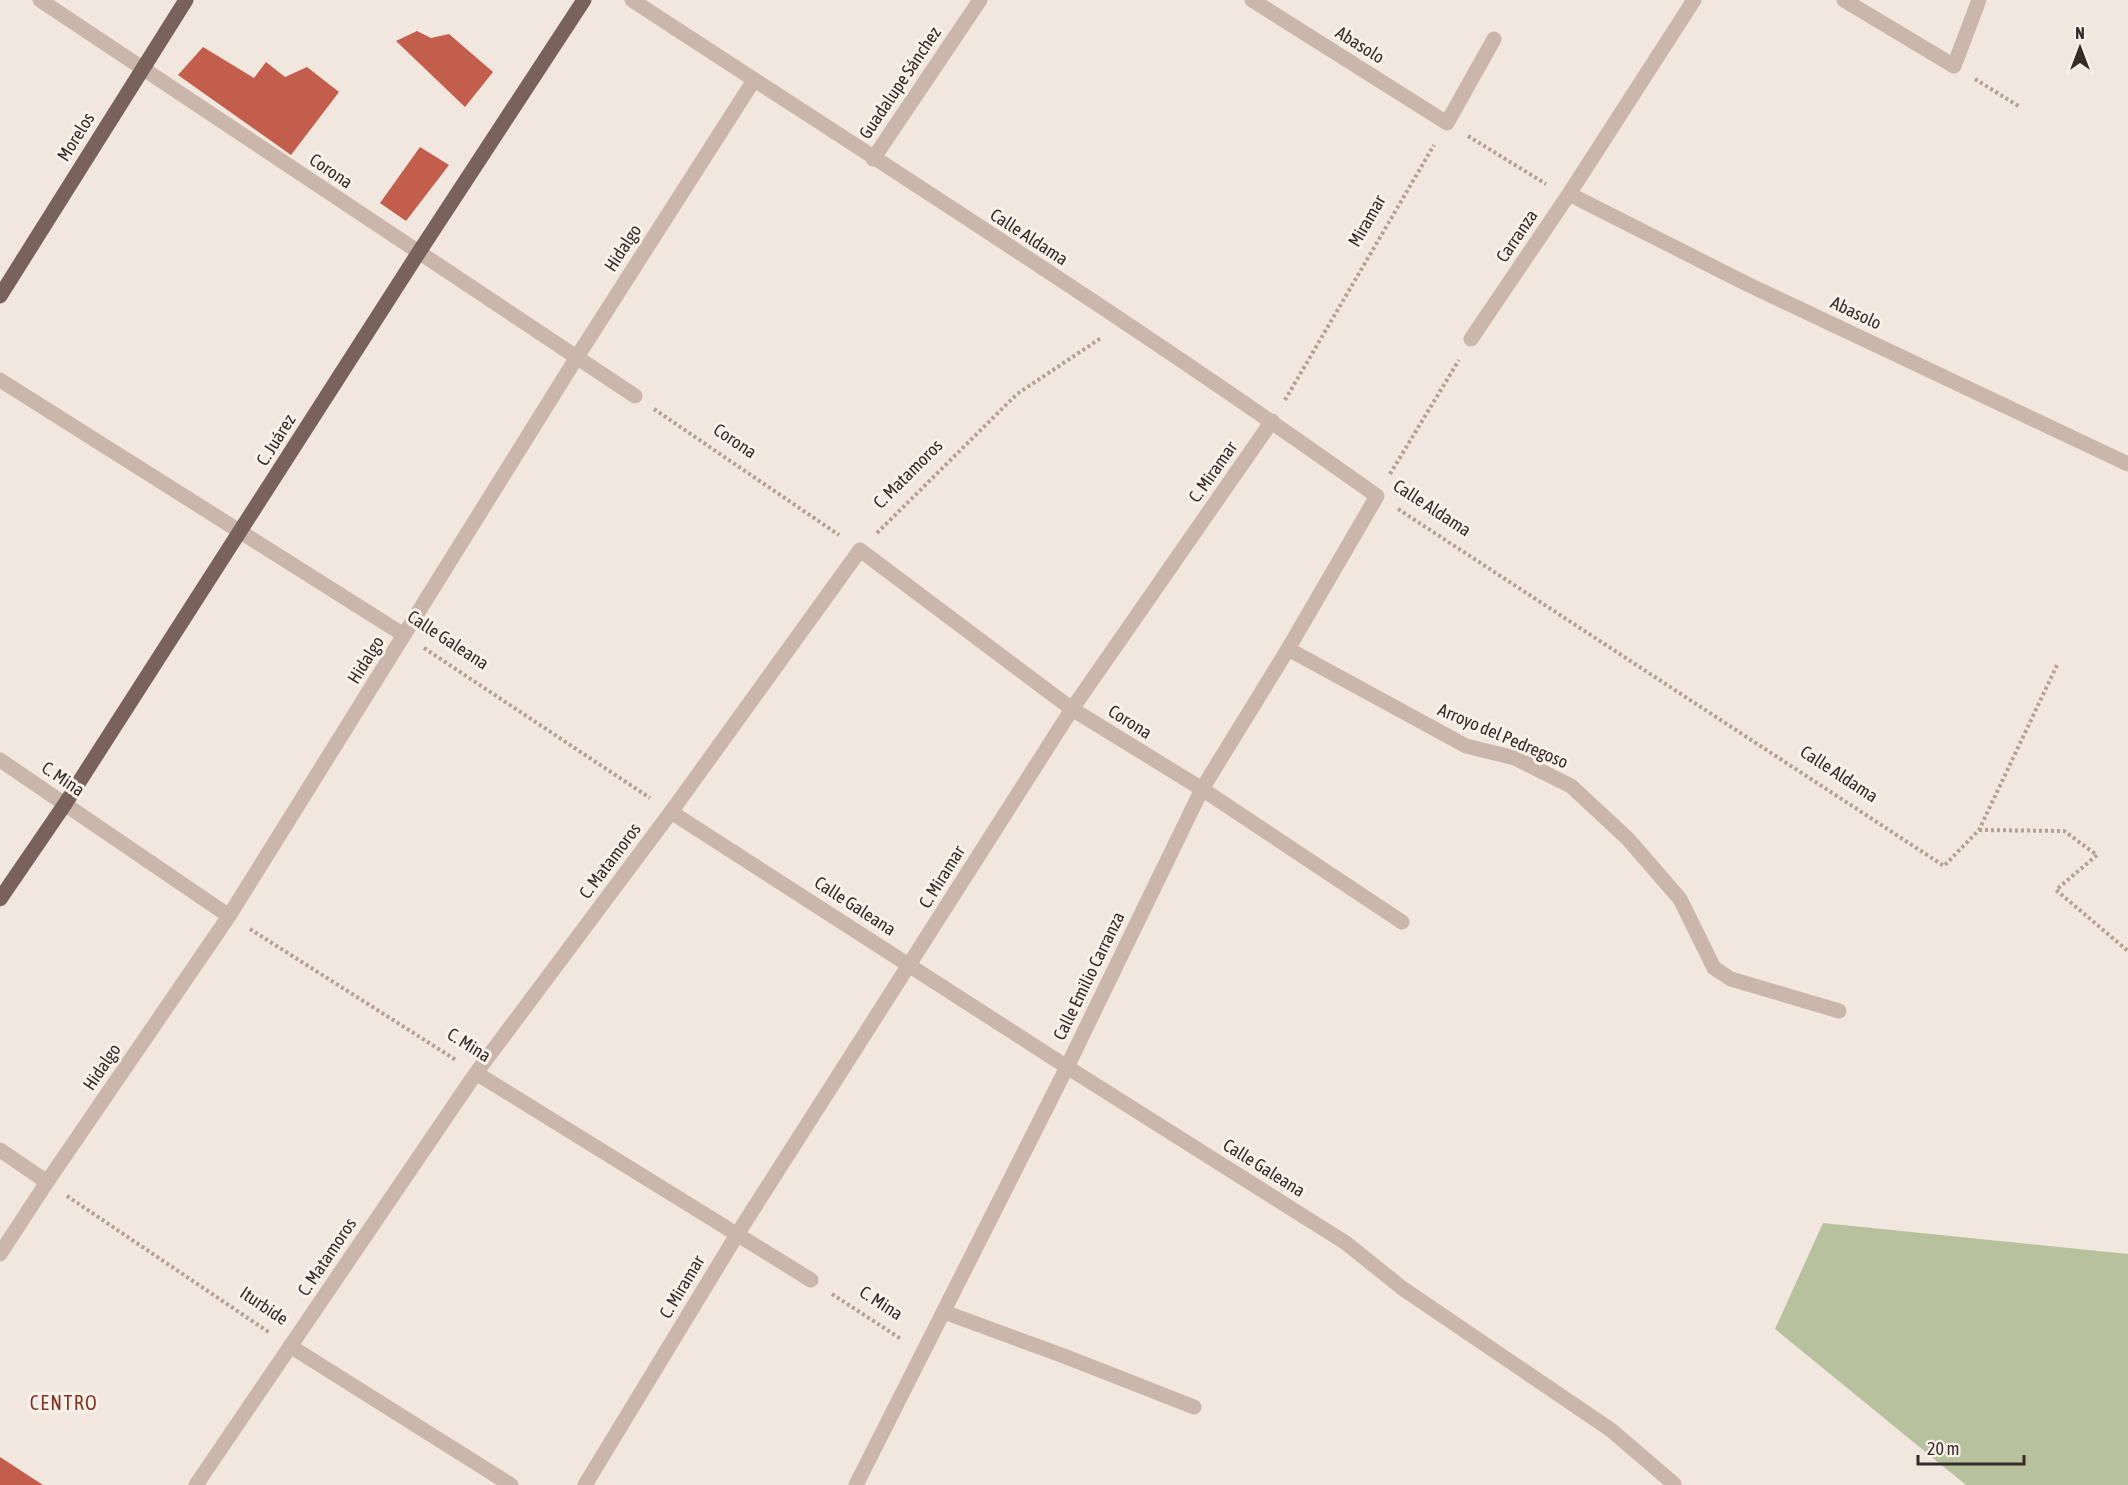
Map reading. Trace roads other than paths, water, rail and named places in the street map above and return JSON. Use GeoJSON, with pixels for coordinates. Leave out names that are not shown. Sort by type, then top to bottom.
{"type":"FeatureCollection","features":[{"type":"Feature","properties":{"kind":"main road","name":"Morelos"},"geometry":{"type":"LineString","coordinates":[[0,296],[186,0]]}},
{"type":"Feature","properties":{"kind":"main road","name":"C. Juárez"},"geometry":{"type":"LineString","coordinates":[[0,899],[65,804],[419,252],[584,0]]}},
{"type":"Feature","properties":{"kind":"street","name":"Corona"},"geometry":{"type":"LineString","coordinates":[[40,0],[635,396]]}},
{"type":"Feature","properties":{"kind":"street","name":"Calle Aldama"},"geometry":{"type":"LineString","coordinates":[[632,0],[1124,322],[1272,421],[1377,496]]}},
{"type":"Feature","properties":{"kind":"street","name":"Guadalupe Sánchez"},"geometry":{"type":"LineString","coordinates":[[873,159],[980,0]]}},
{"type":"Feature","properties":{"kind":"street","name":"Abasolo"},"geometry":{"type":"LineString","coordinates":[[1252,0],[1447,123],[1494,39]]}},
{"type":"Feature","properties":{"kind":"street","name":"Carranza"},"geometry":{"type":"LineString","coordinates":[[1472,339],[1694,0]]}},
{"type":"Feature","properties":{"kind":"street"},"geometry":{"type":"LineString","coordinates":[[1844,0],[1954,66],[1980,0]]}},
{"type":"Feature","properties":{"kind":"street","name":"Hidalgo"},"geometry":{"type":"LineString","coordinates":[[0,1254],[229,916],[577,357],[754,80]]}},
{"type":"Feature","properties":{"kind":"street","name":"Abasolo"},"geometry":{"type":"LineString","coordinates":[[1569,194],[1748,284],[2128,465]]}},
{"type":"Feature","properties":{"kind":"street","name":"Calle Galeana"},"geometry":{"type":"LineString","coordinates":[[0,380],[404,635]]}},
{"type":"Feature","properties":{"kind":"street","name":"C. Miramar"},"geometry":{"type":"LineString","coordinates":[[585,1485],[738,1233],[1072,709],[1272,421]]}},
{"type":"Feature","properties":{"kind":"street","name":"Calle Emilio Carranza"},"geometry":{"type":"LineString","coordinates":[[856,1485],[1067,1067],[1202,789],[1288,649],[1377,496]]}},
{"type":"Feature","properties":{"kind":"street","name":"Corona"},"geometry":{"type":"LineString","coordinates":[[860,550],[1072,709],[1202,789],[1402,922]]}},
{"type":"Feature","properties":{"kind":"street","name":"C. Matamoros"},"geometry":{"type":"LineString","coordinates":[[196,1485],[476,1073],[671,812],[860,550]]}},
{"type":"Feature","properties":{"kind":"street","name":"Arroyo del Pedregoso"},"geometry":{"type":"LineString","coordinates":[[1288,649],[1467,746],[1515,758],[1571,786],[1628,839],[1680,898],[1714,968],[1731,979],[1839,1011]]}},
{"type":"Feature","properties":{"kind":"street","name":"C. Mina"},"geometry":{"type":"LineString","coordinates":[[0,760],[229,916]]}},
{"type":"Feature","properties":{"kind":"street","name":"Calle Galeana"},"geometry":{"type":"LineString","coordinates":[[671,812],[1067,1067],[1346,1243],[1402,1288],[1611,1430],[1674,1484]]}},
{"type":"Feature","properties":{"kind":"street","name":"C. Mina"},"geometry":{"type":"LineString","coordinates":[[476,1073],[811,1280]]}},
{"type":"Feature","properties":{"kind":"street"},"geometry":{"type":"LineString","coordinates":[[0,1150],[47,1182]]}},
{"type":"Feature","properties":{"kind":"street"},"geometry":{"type":"LineString","coordinates":[[944,1312],[1194,1407]]}},
{"type":"Feature","properties":{"kind":"street","name":"Iturbide"},"geometry":{"type":"LineString","coordinates":[[290,1346],[511,1485]]}},
{"type":"Feature","properties":{"kind":"district","name":"CENTRO"},"geometry":{"type":"Point","coordinates":[64,1403]}}]}
